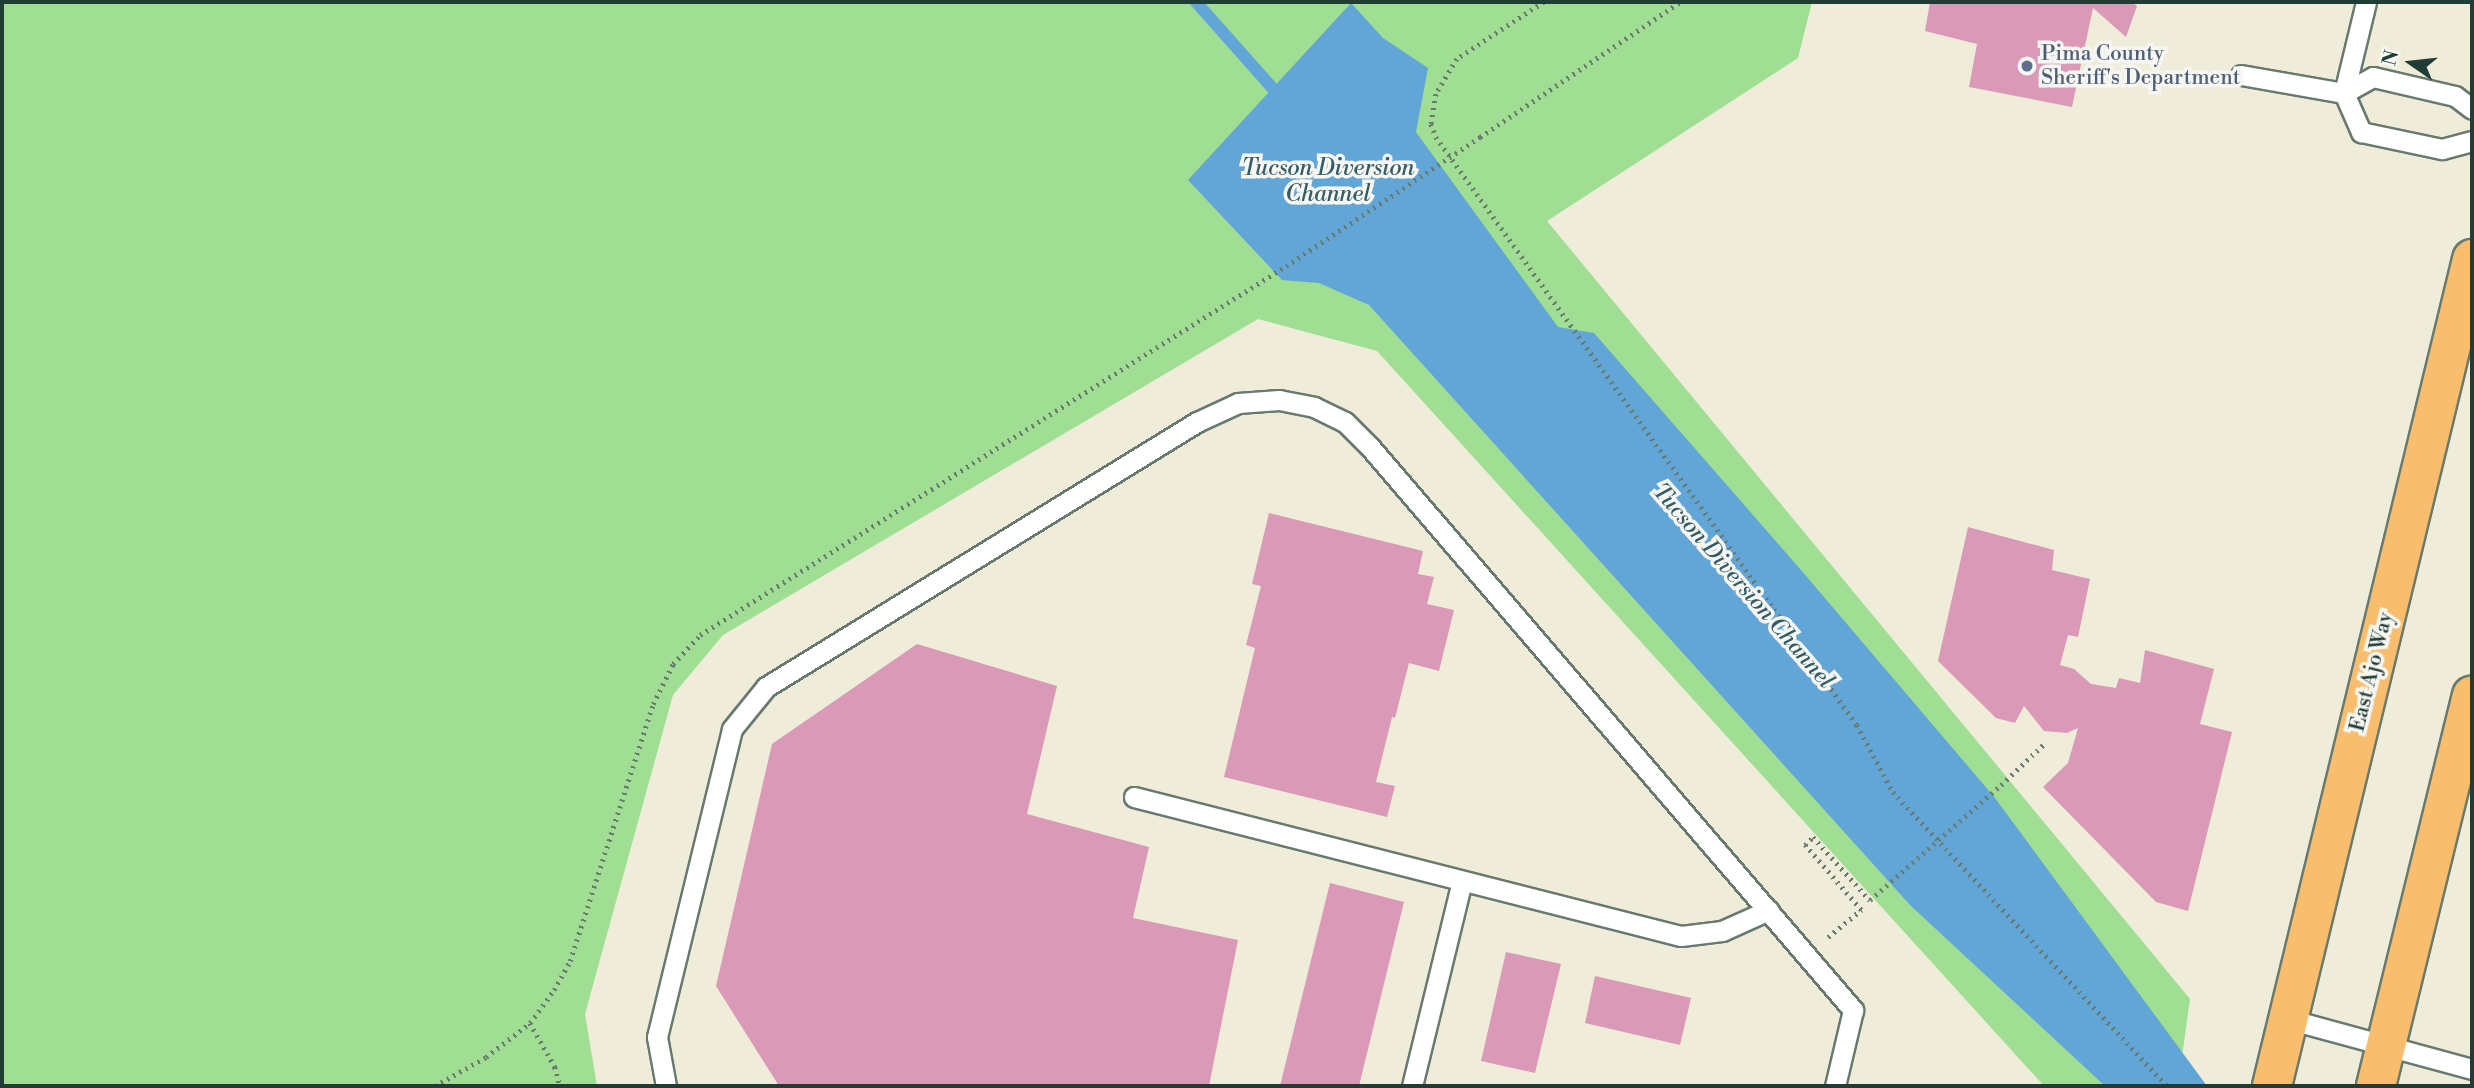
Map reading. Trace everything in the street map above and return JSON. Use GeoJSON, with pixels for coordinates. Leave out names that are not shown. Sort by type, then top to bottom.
{"type":"FeatureCollection","features":[{"type":"Feature","properties":{"kind":"main road","name":"East Ajo Way"},"geometry":{"type":"LineString","coordinates":[[2272,1086],[2472,258]]}},
{"type":"Feature","properties":{"kind":"main road"},"geometry":{"type":"LineString","coordinates":[[2376,1086],[2472,696]]}},
{"type":"Feature","properties":{"kind":"lane"},"geometry":{"type":"LineString","coordinates":[[2366,2],[2344,93],[2361,132],[2442,149],[2472,141]]}},
{"type":"Feature","properties":{"kind":"lane"},"geometry":{"type":"LineString","coordinates":[[2241,75],[2344,93],[2372,77],[2455,96],[2472,109]]}},
{"type":"Feature","properties":{"kind":"lane"},"geometry":{"type":"LineString","coordinates":[[666,1086],[657,1037],[732,729],[766,687],[1198,422],[1238,403],[1279,400],[1314,407],[1345,422],[1853,1010],[1835,1086]]}},
{"type":"Feature","properties":{"kind":"lane"},"geometry":{"type":"LineString","coordinates":[[1134,797],[1681,936],[1721,931],[1769,910]]}},
{"type":"Feature","properties":{"kind":"lane"},"geometry":{"type":"LineString","coordinates":[[1412,1086],[1462,881]]}},
{"type":"Feature","properties":{"kind":"lane"},"geometry":{"type":"LineString","coordinates":[[2288,1019],[2472,1069]]}},
{"type":"Feature","properties":{"kind":"path"},"geometry":{"type":"LineString","coordinates":[[1544,2],[1457,58],[1436,94],[1431,124],[1436,136],[1857,725],[1893,792],[2167,1086]]}},
{"type":"Feature","properties":{"kind":"path"},"geometry":{"type":"LineString","coordinates":[[1286,266],[1679,2]]}},
{"type":"Feature","properties":{"kind":"path"},"geometry":{"type":"LineString","coordinates":[[1807,955],[1861,910],[1805,845],[1813,836],[1870,900],[2043,745]]}},
{"type":"Feature","properties":{"kind":"path"},"geometry":{"type":"LineString","coordinates":[[530,1023],[555,1068],[560,1086]]}},
{"type":"Feature","properties":{"kind":"green space"},"geometry":{"type":"Polygon","coordinates":[[[2,2],[1812,2],[1798,58],[1547,221],[2190,999],[2178,1086],[2044,1086],[1377,351],[1258,319],[723,635],[673,695],[585,1014],[597,1086],[2,1086],[2,2]]]}},
{"type":"Feature","properties":{"kind":"water","name":"Tucson Diversion Channel"},"geometry":{"type":"Polygon","coordinates":[[[1351,3],[1383,38],[1428,68],[1416,132],[1558,327],[1594,333],[1801,570],[1995,798],[2207,1086],[2105,1086],[1910,905],[1369,305],[1319,283],[1282,280],[1188,180],[1351,3]]]}},
{"type":"Feature","properties":{"kind":"building","name":"Pima County Sheriff's Department"},"geometry":{"type":"Polygon","coordinates":[[[1930,2],[2131,2],[2137,6],[2126,37],[2093,8],[2072,107],[1969,87],[1977,44],[1925,31],[1930,2]]]}},
{"type":"Feature","properties":{"kind":"building"},"geometry":{"type":"Polygon","coordinates":[[[1269,513],[1423,551],[1418,574],[1434,577],[1427,604],[1454,610],[1439,671],[1409,663],[1376,782],[1395,786],[1387,817],[1224,777],[1255,648],[1246,645],[1261,586],[1252,584],[1269,513]]]}},
{"type":"Feature","properties":{"kind":"building"},"geometry":{"type":"Polygon","coordinates":[[[1968,527],[2054,550],[2052,570],[2090,579],[2078,637],[2068,635],[2060,665],[2074,669],[2091,684],[2116,688],[2119,678],[2140,683],[2145,650],[2214,669],[2200,724],[2232,732],[2188,911],[2156,902],[2043,787],[2068,763],[2078,728],[2067,733],[2044,731],[2024,706],[2015,723],[1996,718],[1938,661],[1968,527]]]}},
{"type":"Feature","properties":{"kind":"building"},"geometry":{"type":"Polygon","coordinates":[[[917,644],[1057,686],[1027,814],[1149,847],[1133,918],[1238,940],[1209,1086],[779,1086],[716,986],[772,744],[917,644]]]}},
{"type":"Feature","properties":{"kind":"building"},"geometry":{"type":"Polygon","coordinates":[[[1330,883],[1404,902],[1359,1086],[1280,1086],[1330,883]]]}},
{"type":"Feature","properties":{"kind":"building"},"geometry":{"type":"Polygon","coordinates":[[[1506,952],[1561,964],[1535,1073],[1481,1061],[1506,952]]]}},
{"type":"Feature","properties":{"kind":"building"},"geometry":{"type":"Polygon","coordinates":[[[1595,976],[1691,998],[1680,1045],[1585,1023],[1595,976]]]}},
{"type":"Feature","properties":{"kind":"waterway","name":"Tucson Diversion Channel"},"geometry":{"type":"LineString","coordinates":[[1196,2],[1282,99]]}},
{"type":"Feature","properties":{"kind":"place","name":"Pima County Sheriff's Department"},"geometry":{"type":"Point","coordinates":[2027,66]}}]}
